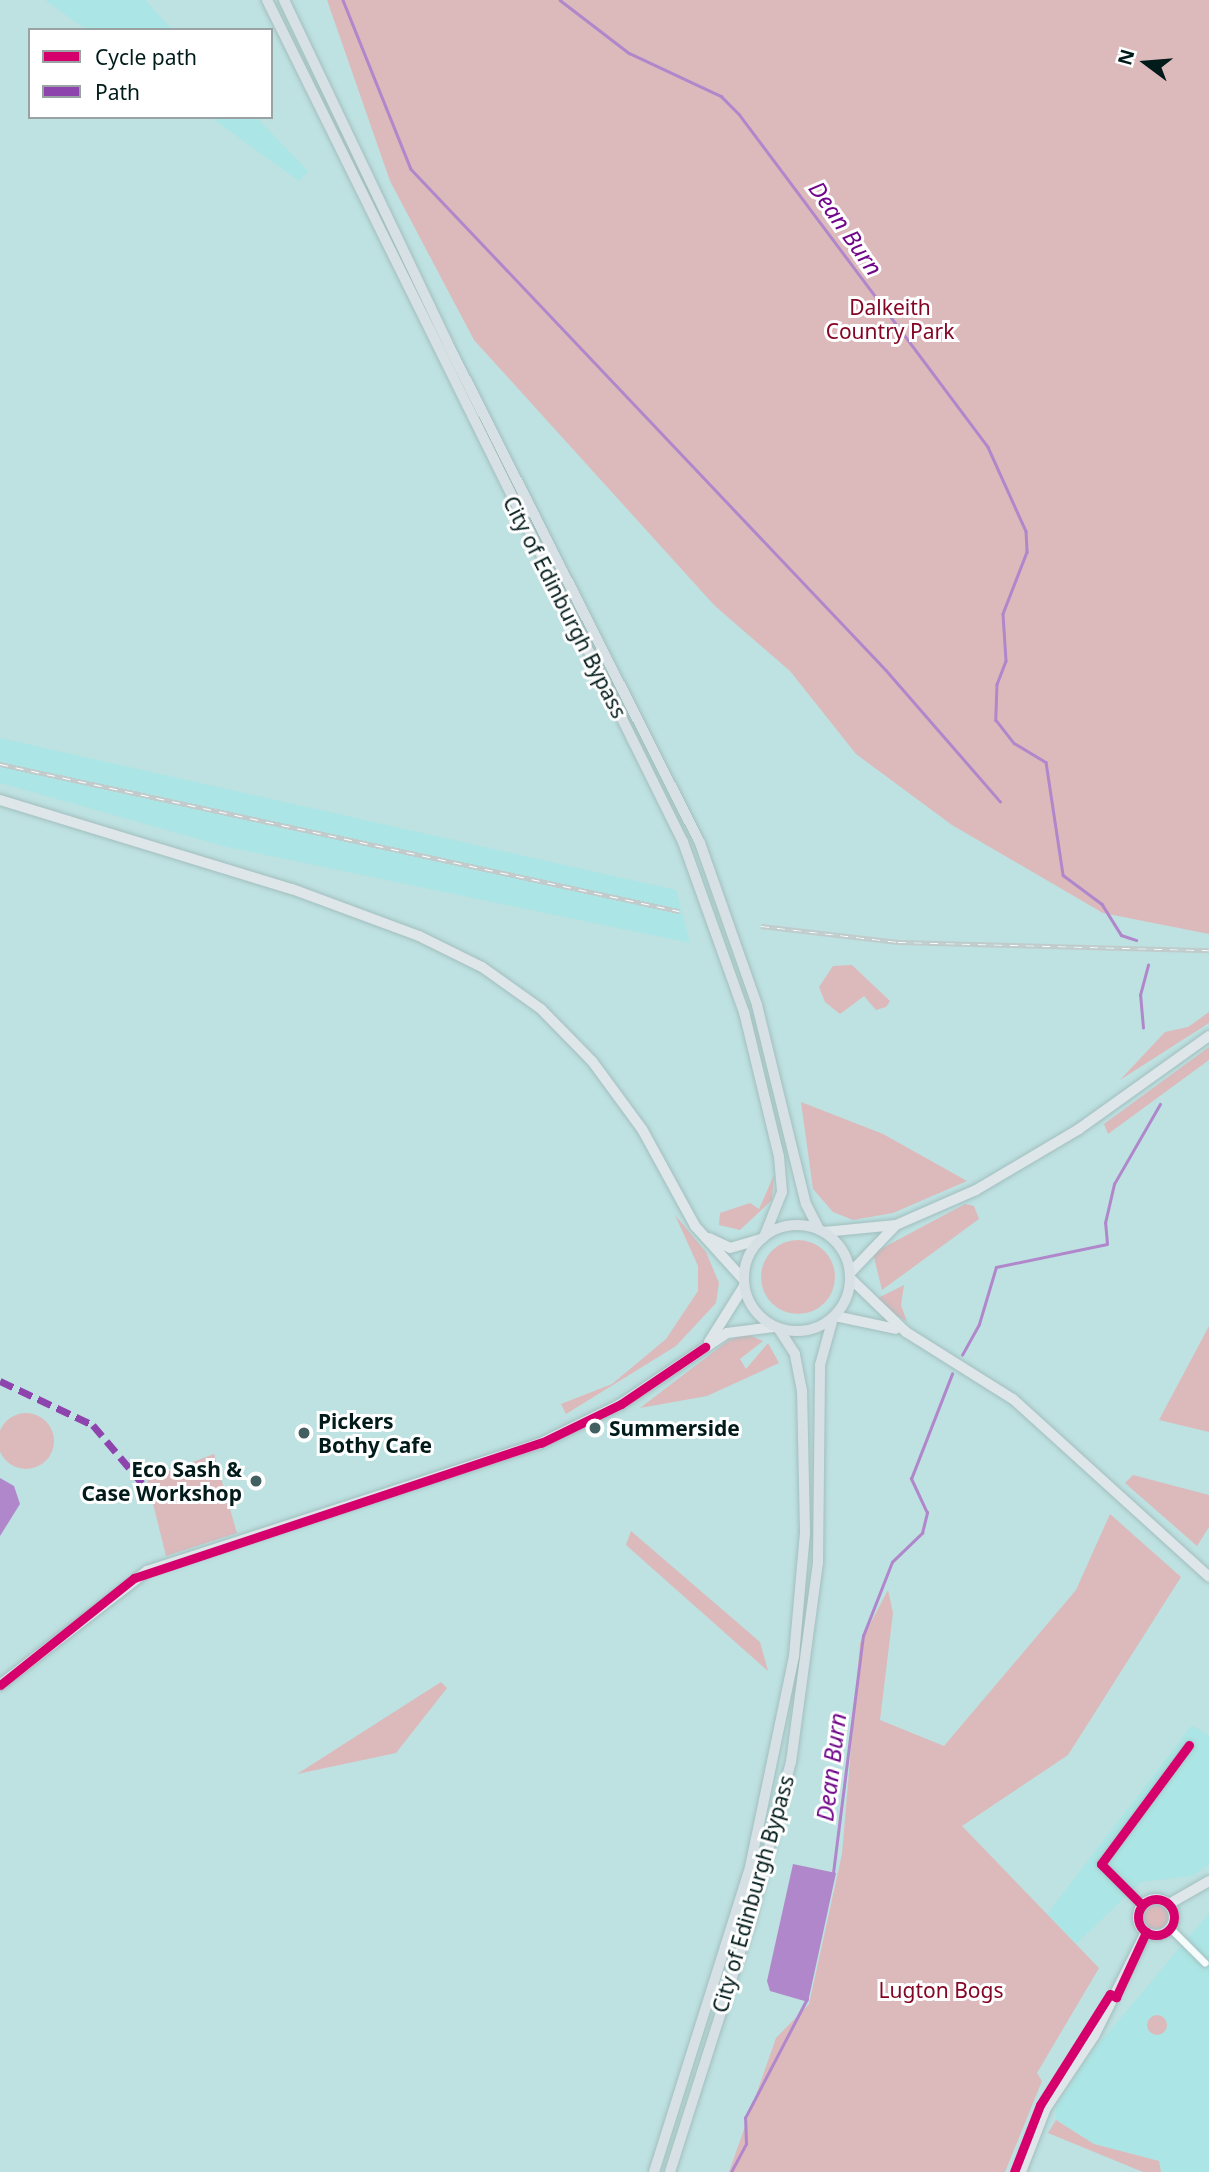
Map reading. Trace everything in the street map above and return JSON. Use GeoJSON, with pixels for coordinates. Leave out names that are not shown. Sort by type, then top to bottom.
{"type":"FeatureCollection","features":[{"type":"Feature","properties":{"kind":"highway","name":"City of Edinburgh Bypass"},"geometry":{"type":"LineString","coordinates":[[267,0],[683,842],[744,1012],[779,1157],[782,1192],[763,1238]]}},
{"type":"Feature","properties":{"kind":"highway","name":"City of Edinburgh Bypass"},"geometry":{"type":"LineString","coordinates":[[284,0],[454,356],[700,843],[757,1005],[806,1204],[822,1231]]}},
{"type":"Feature","properties":{"kind":"highway"},"geometry":{"type":"LineString","coordinates":[[797,1225],[822,1231],[844,1251],[850,1276],[834,1317],[808,1331],[777,1328],[757,1313],[744,1283],[763,1238],[797,1225]]}},
{"type":"Feature","properties":{"kind":"highway","name":"City of Edinburgh Bypass"},"geometry":{"type":"LineString","coordinates":[[670,2172],[752,1914],[791,1762],[816,1586],[820,1365],[834,1317]]}},
{"type":"Feature","properties":{"kind":"highway","name":"City of Edinburgh Bypass"},"geometry":{"type":"LineString","coordinates":[[654,2172],[750,1867],[792,1667],[805,1532],[802,1391],[795,1354],[777,1328]]}},
{"type":"Feature","properties":{"kind":"main road"},"geometry":{"type":"LineString","coordinates":[[0,800],[292,889],[419,936],[482,967],[541,1010],[592,1061],[642,1129],[701,1232],[744,1283],[705,1347]]}},
{"type":"Feature","properties":{"kind":"main road"},"geometry":{"type":"LineString","coordinates":[[1209,1036],[1013,1170],[896,1226],[866,1249],[850,1276],[906,1332],[1013,1399],[1209,1577]]}},
{"type":"Feature","properties":{"kind":"main road"},"geometry":{"type":"LineString","coordinates":[[822,1231],[896,1226]]}},
{"type":"Feature","properties":{"kind":"main road"},"geometry":{"type":"LineString","coordinates":[[701,1232],[730,1248],[763,1238]]}},
{"type":"Feature","properties":{"kind":"main road"},"geometry":{"type":"LineString","coordinates":[[834,1317],[906,1332]]}},
{"type":"Feature","properties":{"kind":"main road"},"geometry":{"type":"LineString","coordinates":[[0,1685],[134,1578],[541,1443],[621,1404],[705,1347],[745,1327],[777,1328]]}},
{"type":"Feature","properties":{"kind":"main road"},"geometry":{"type":"LineString","coordinates":[[1146,1932],[1138,1916],[1142,1905],[1153,1899],[1169,1904],[1209,1881]]}},
{"type":"Feature","properties":{"kind":"main road"},"geometry":{"type":"LineString","coordinates":[[1146,1932],[1170,1928],[1169,1904]]}},
{"type":"Feature","properties":{"kind":"main road"},"geometry":{"type":"LineString","coordinates":[[1021,2172],[1046,2108],[1100,2026],[1146,1932]]}},
{"type":"Feature","properties":{"kind":"street"},"geometry":{"type":"LineString","coordinates":[[1142,1905],[1105,1870],[1103,1856],[1189,1745]]}},
{"type":"Feature","properties":{"kind":"street"},"geometry":{"type":"LineString","coordinates":[[1170,1928],[1205,1963]]}},
{"type":"Feature","properties":{"kind":"shaded area"},"geometry":{"type":"Polygon","coordinates":[[[45,0],[145,0],[171,28],[84,28],[45,0]]]}},
{"type":"Feature","properties":{"kind":"shaded area"},"geometry":{"type":"Polygon","coordinates":[[[213,119],[258,119],[308,171],[299,181],[213,119]]]}},
{"type":"Feature","properties":{"kind":"shaded area"},"geometry":{"type":"Polygon","coordinates":[[[0,738],[676,890],[690,943],[227,847],[0,783],[0,738]]]}},
{"type":"Feature","properties":{"kind":"shaded area"},"geometry":{"type":"Polygon","coordinates":[[[0,1478],[14,1486],[20,1504],[0,1536],[0,1478]]]}},
{"type":"Feature","properties":{"kind":"shaded area"},"geometry":{"type":"Polygon","coordinates":[[[1192,1725],[1209,1736],[1209,1864],[1193,1876],[1141,1882],[1076,1944],[1047,1914],[1192,1725]]]}},
{"type":"Feature","properties":{"kind":"shaded area"},"geometry":{"type":"Polygon","coordinates":[[[793,1864],[836,1873],[808,2002],[770,1991],[767,1981],[793,1864]]]}},
{"type":"Feature","properties":{"kind":"shaded area"},"geometry":{"type":"Polygon","coordinates":[[[1209,1913],[1209,2172],[1161,2172],[1159,2161],[1094,2144],[1056,2120],[1056,2107],[1093,2051],[1209,1913]]]}},
{"type":"Feature","properties":{"kind":"green space","name":"Dalkeith Country Park"},"geometry":{"type":"Polygon","coordinates":[[[327,0],[1209,0],[1209,934],[1103,913],[952,825],[856,754],[790,671],[715,606],[474,340],[390,181],[327,0]]]}},
{"type":"Feature","properties":{"kind":"green space"},"geometry":{"type":"Polygon","coordinates":[[[852,965],[890,1001],[886,1007],[876,1010],[864,996],[840,1014],[825,1002],[819,987],[833,966],[852,965]]]}},
{"type":"Feature","properties":{"kind":"green space"},"geometry":{"type":"Polygon","coordinates":[[[1209,1012],[1209,1023],[1120,1080],[1165,1032],[1188,1027],[1209,1012]]]}},
{"type":"Feature","properties":{"kind":"green space"},"geometry":{"type":"Polygon","coordinates":[[[1209,1047],[1209,1060],[1108,1134],[1104,1124],[1209,1047]]]}},
{"type":"Feature","properties":{"kind":"green space"},"geometry":{"type":"Polygon","coordinates":[[[801,1102],[883,1134],[967,1181],[893,1213],[853,1220],[833,1212],[813,1189],[801,1102]]]}},
{"type":"Feature","properties":{"kind":"green space"},"geometry":{"type":"Polygon","coordinates":[[[774,1175],[772,1200],[740,1230],[719,1225],[720,1213],[750,1203],[759,1209],[774,1175]]]}},
{"type":"Feature","properties":{"kind":"green space"},"geometry":{"type":"Polygon","coordinates":[[[965,1204],[974,1206],[979,1219],[882,1290],[873,1253],[965,1204]]]}},
{"type":"Feature","properties":{"kind":"green space"},"geometry":{"type":"Polygon","coordinates":[[[675,1215],[706,1252],[719,1283],[716,1303],[676,1346],[566,1414],[561,1404],[612,1384],[666,1339],[698,1291],[698,1266],[675,1215]]]}},
{"type":"Feature","properties":{"kind":"green space"},"geometry":{"type":"Polygon","coordinates":[[[798,1240],[819,1246],[829,1256],[835,1277],[829,1298],[819,1308],[798,1314],[777,1308],[767,1298],[761,1277],[767,1256],[777,1246],[798,1240]]]}},
{"type":"Feature","properties":{"kind":"green space"},"geometry":{"type":"Polygon","coordinates":[[[904,1285],[901,1305],[907,1322],[874,1300],[904,1285]]]}},
{"type":"Feature","properties":{"kind":"green space"},"geometry":{"type":"Polygon","coordinates":[[[1209,1326],[1209,1432],[1159,1420],[1209,1326]]]}},
{"type":"Feature","properties":{"kind":"green space"},"geometry":{"type":"Polygon","coordinates":[[[747,1334],[763,1341],[740,1359],[746,1369],[768,1343],[779,1363],[707,1396],[640,1408],[729,1340],[747,1334]]]}},
{"type":"Feature","properties":{"kind":"green space"},"geometry":{"type":"Polygon","coordinates":[[[20,1413],[32,1413],[42,1417],[50,1425],[54,1435],[54,1447],[50,1457],[42,1465],[32,1469],[20,1469],[10,1465],[-1,1450],[2,1425],[10,1417],[20,1413]]]}},
{"type":"Feature","properties":{"kind":"green space"},"geometry":{"type":"Polygon","coordinates":[[[214,1454],[237,1533],[166,1556],[147,1479],[214,1454]]]}},
{"type":"Feature","properties":{"kind":"green space"},"geometry":{"type":"Polygon","coordinates":[[[1133,1475],[1209,1495],[1209,1527],[1197,1546],[1125,1483],[1133,1475]]]}},
{"type":"Feature","properties":{"kind":"green space","name":"Lugton Bogs"},"geometry":{"type":"Polygon","coordinates":[[[1110,1514],[1181,1577],[1068,1755],[962,1826],[1099,1968],[1037,2073],[1042,2081],[1005,2172],[729,2172],[776,2038],[809,2004],[842,1854],[860,1643],[888,1590],[893,1613],[880,1720],[944,1746],[1076,1590],[1110,1514]]]}},
{"type":"Feature","properties":{"kind":"green space"},"geometry":{"type":"Polygon","coordinates":[[[631,1531],[760,1642],[768,1671],[626,1545],[631,1531]]]}},
{"type":"Feature","properties":{"kind":"green space"},"geometry":{"type":"Polygon","coordinates":[[[441,1682],[447,1688],[396,1753],[297,1774],[441,1682]]]}},
{"type":"Feature","properties":{"kind":"green space"},"geometry":{"type":"Polygon","coordinates":[[[1151,1905],[1161,1905],[1168,1912],[1168,1922],[1161,1929],[1151,1929],[1144,1922],[1144,1912],[1151,1905]]]}},
{"type":"Feature","properties":{"kind":"green space"},"geometry":{"type":"Polygon","coordinates":[[[1153,2015],[1161,2015],[1167,2025],[1161,2035],[1153,2035],[1147,2029],[1147,2021],[1153,2015]]]}},
{"type":"Feature","properties":{"kind":"green space"},"geometry":{"type":"Polygon","coordinates":[[[1056,2120],[1094,2144],[1159,2161],[1161,2172],[1143,2172],[1048,2133],[1056,2120]]]}},
{"type":"Feature","properties":{"kind":"waterway"},"geometry":{"type":"LineString","coordinates":[[343,0],[411,169],[886,670],[1000,801]]}},
{"type":"Feature","properties":{"kind":"waterway","name":"Dean Burn"},"geometry":{"type":"LineString","coordinates":[[560,0],[629,53],[721,96],[739,114],[988,447],[1026,531],[1027,552],[1003,614],[1006,661],[997,684],[996,720],[1014,743],[1046,762],[1063,875],[1102,904],[1121,935],[1136,940]]}},
{"type":"Feature","properties":{"kind":"waterway","name":"Dean Burn"},"geometry":{"type":"LineString","coordinates":[[1143,1028],[1140,995],[1148,965]]}},
{"type":"Feature","properties":{"kind":"waterway","name":"Dean Burn"},"geometry":{"type":"LineString","coordinates":[[962,1355],[979,1324],[996,1267],[1107,1244],[1105,1223],[1114,1184],[1160,1104]]}},
{"type":"Feature","properties":{"kind":"waterway","name":"Dean Burn"},"geometry":{"type":"LineString","coordinates":[[833,1873],[863,1636],[892,1562],[922,1533],[927,1513],[911,1479],[952,1374]]}},
{"type":"Feature","properties":{"kind":"waterway","name":"Dean Burn"},"geometry":{"type":"LineString","coordinates":[[731,2172],[746,2144],[745,2118],[807,1999]]}},
{"type":"Feature","properties":{"kind":"railway"},"geometry":{"type":"LineString","coordinates":[[0,764],[679,911]]}},
{"type":"Feature","properties":{"kind":"railway"},"geometry":{"type":"LineString","coordinates":[[761,926],[898,942],[1209,950]]}},
{"type":"Feature","properties":{"kind":"marked path"},"geometry":{"type":"LineString","coordinates":[[0,1381],[93,1425],[142,1483]]}},
{"type":"Feature","properties":{"kind":"cycle path"},"geometry":{"type":"LineString","coordinates":[[0,1685],[134,1578],[541,1443],[621,1404],[705,1347]]}},
{"type":"Feature","properties":{"kind":"cycle path"},"geometry":{"type":"LineString","coordinates":[[1142,1905],[1101,1864],[1189,1745]]}},
{"type":"Feature","properties":{"kind":"cycle path"},"geometry":{"type":"LineString","coordinates":[[1156,1899],[1169,1904],[1174,1917],[1169,1930],[1156,1935],[1143,1930],[1138,1917],[1143,1904],[1156,1899]]}},
{"type":"Feature","properties":{"kind":"cycle path"},"geometry":{"type":"LineString","coordinates":[[1014,2172],[1040,2105],[1110,1994],[1116,1997],[1146,1932]]}},
{"type":"Feature","properties":{"kind":"place","name":"Summerside"},"geometry":{"type":"Point","coordinates":[595,1428]}},
{"type":"Feature","properties":{"kind":"place","name":"Pickers Bothy Cafe"},"geometry":{"type":"Point","coordinates":[304,1433]}},
{"type":"Feature","properties":{"kind":"place","name":"Eco Sash & Case Workshop"},"geometry":{"type":"Point","coordinates":[256,1481]}}]}
